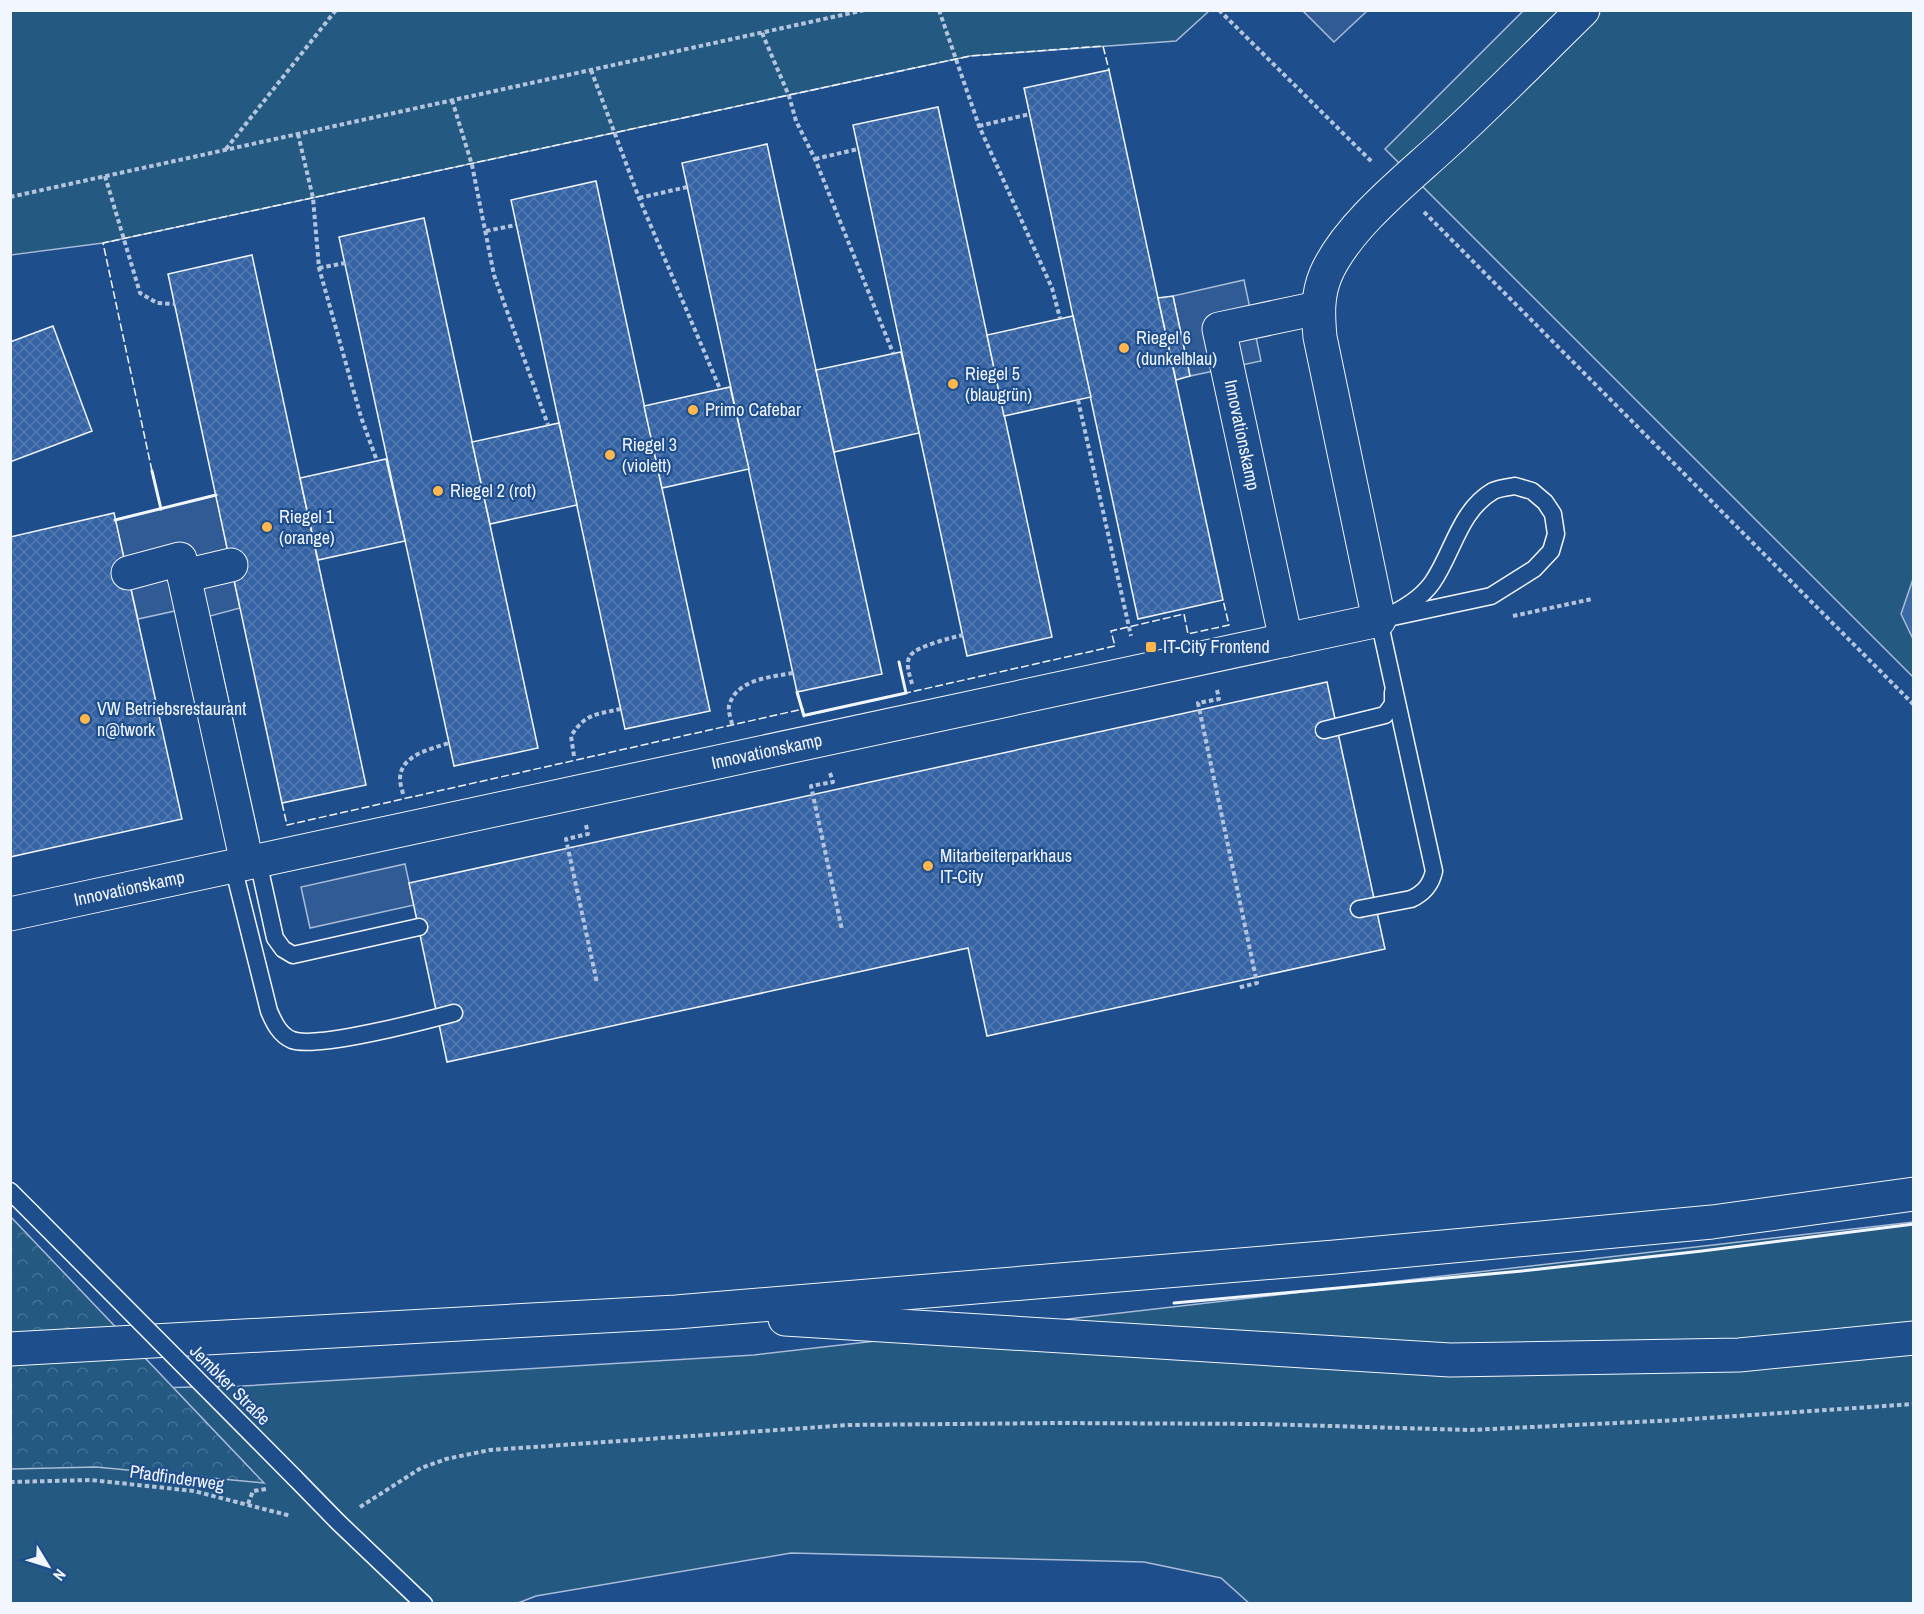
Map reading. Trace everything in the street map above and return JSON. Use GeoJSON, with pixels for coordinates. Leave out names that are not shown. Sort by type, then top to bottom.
{"type":"FeatureCollection","features":[{"type":"Feature","properties":{"kind":"main road"},"geometry":{"type":"LineString","coordinates":[[1379,620],[1320,337],[1318,308],[1322,287],[1335,257],[1374,210],[1582,10]]}},
{"type":"Feature","properties":{"kind":"main road","name":"Innovationskamp"},"geometry":{"type":"LineString","coordinates":[[1286,640],[1219,329],[1318,308]]}},
{"type":"Feature","properties":{"kind":"main road"},"geometry":{"type":"LineString","coordinates":[[128,573],[180,559],[246,864]]}},
{"type":"Feature","properties":{"kind":"main road"},"geometry":{"type":"LineString","coordinates":[[184,576],[231,565]]}},
{"type":"Feature","properties":{"kind":"main road","name":"Innovationskamp"},"geometry":{"type":"LineString","coordinates":[[10,914],[1379,620]]}},
{"type":"Feature","properties":{"kind":"main road"},"geometry":{"type":"LineString","coordinates":[[10,1349],[676,1312],[1323,1258],[1712,1222],[1914,1194]]}},
{"type":"Feature","properties":{"kind":"main road"},"geometry":{"type":"LineString","coordinates":[[676,1312],[1450,1360],[1738,1355],[1914,1338]]}},
{"type":"Feature","properties":{"kind":"lane"},"geometry":{"type":"LineString","coordinates":[[1515,486],[1532,491],[1545,502],[1553,514],[1556,534],[1551,551],[1534,569],[1491,596],[1379,620],[1402,610],[1431,584],[1461,524],[1478,502],[1495,490],[1515,486]]}},
{"type":"Feature","properties":{"kind":"lane"},"geometry":{"type":"LineString","coordinates":[[1359,909],[1412,899],[1431,882],[1434,871],[1379,620]]}},
{"type":"Feature","properties":{"kind":"lane"},"geometry":{"type":"LineString","coordinates":[[1324,730],[1385,715],[1393,704],[1393,682]]}},
{"type":"Feature","properties":{"kind":"lane"},"geometry":{"type":"LineString","coordinates":[[246,864],[275,938],[283,949],[293,955],[419,927]]}},
{"type":"Feature","properties":{"kind":"lane"},"geometry":{"type":"LineString","coordinates":[[246,864],[269,1011],[273,1021],[284,1034],[291,1039],[310,1042],[454,1013]]}},
{"type":"Feature","properties":{"kind":"lane","name":"Jembker Straße"},"geometry":{"type":"LineString","coordinates":[[10,1191],[338,1522],[369,1549],[424,1604]]}},
{"type":"Feature","properties":{"kind":"path"},"geometry":{"type":"LineString","coordinates":[[225,150],[336,10]]}},
{"type":"Feature","properties":{"kind":"path"},"geometry":{"type":"LineString","coordinates":[[10,197],[865,10]]}},
{"type":"Feature","properties":{"kind":"path"},"geometry":{"type":"LineString","coordinates":[[939,10],[979,126],[1052,288],[1060,318]]}},
{"type":"Feature","properties":{"kind":"path"},"geometry":{"type":"LineString","coordinates":[[1219,10],[1375,165]]}},
{"type":"Feature","properties":{"kind":"path"},"geometry":{"type":"LineString","coordinates":[[762,33],[789,96],[796,121],[815,159],[893,353]]}},
{"type":"Feature","properties":{"kind":"path"},"geometry":{"type":"LineString","coordinates":[[591,70],[639,198],[720,389]]}},
{"type":"Feature","properties":{"kind":"path"},"geometry":{"type":"LineString","coordinates":[[452,100],[472,165],[494,274],[548,425]]}},
{"type":"Feature","properties":{"kind":"path"},"geometry":{"type":"LineString","coordinates":[[979,126],[1030,114]]}},
{"type":"Feature","properties":{"kind":"path"},"geometry":{"type":"LineString","coordinates":[[298,134],[313,198],[319,268],[361,417],[377,461]]}},
{"type":"Feature","properties":{"kind":"path"},"geometry":{"type":"LineString","coordinates":[[815,159],[858,149]]}},
{"type":"Feature","properties":{"kind":"path"},"geometry":{"type":"LineString","coordinates":[[105,176],[140,292],[157,303],[175,304]]}},
{"type":"Feature","properties":{"kind":"path"},"geometry":{"type":"LineString","coordinates":[[639,198],[687,187]]}},
{"type":"Feature","properties":{"kind":"path"},"geometry":{"type":"LineString","coordinates":[[1423,211],[1914,705]]}},
{"type":"Feature","properties":{"kind":"path"},"geometry":{"type":"LineString","coordinates":[[486,231],[516,225]]}},
{"type":"Feature","properties":{"kind":"path"},"geometry":{"type":"LineString","coordinates":[[319,268],[345,263]]}},
{"type":"Feature","properties":{"kind":"path"},"geometry":{"type":"LineString","coordinates":[[1078,400],[1138,672]]}},
{"type":"Feature","properties":{"kind":"path"},"geometry":{"type":"LineString","coordinates":[[920,719],[908,667],[910,656],[918,649],[963,634]]}},
{"type":"Feature","properties":{"kind":"path"},"geometry":{"type":"LineString","coordinates":[[741,758],[729,707],[737,691],[755,681],[793,673]]}},
{"type":"Feature","properties":{"kind":"path"},"geometry":{"type":"LineString","coordinates":[[1219,699],[1198,703],[1257,977],[1257,983],[1236,988]]}},
{"type":"Feature","properties":{"kind":"path"},"geometry":{"type":"LineString","coordinates":[[582,792],[571,736],[578,724],[587,716],[620,709]]}},
{"type":"Feature","properties":{"kind":"path"},"geometry":{"type":"LineString","coordinates":[[412,828],[400,777],[406,763],[417,754],[449,743]]}},
{"type":"Feature","properties":{"kind":"path"},"geometry":{"type":"LineString","coordinates":[[833,782],[811,786],[842,930]]}},
{"type":"Feature","properties":{"kind":"path"},"geometry":{"type":"LineString","coordinates":[[588,834],[566,839],[597,983]]}},
{"type":"Feature","properties":{"kind":"path"},"geometry":{"type":"LineString","coordinates":[[338,1522],[421,1468],[446,1459],[490,1450],[849,1425],[1251,1424],[1470,1430],[1678,1420],[1914,1404]]}},
{"type":"Feature","properties":{"kind":"path","name":"Pfadfinderweg"},"geometry":{"type":"LineString","coordinates":[[10,1482],[91,1480],[194,1491],[293,1516],[338,1522]]}},
{"type":"Feature","properties":{"kind":"green space"},"geometry":{"type":"Polygon","coordinates":[[[10,11],[1209,11],[1176,41],[970,56],[103,243],[11,255],[10,11]]]}},
{"type":"Feature","properties":{"kind":"green space"},"geometry":{"type":"Polygon","coordinates":[[[1523,11],[1913,11],[1913,677],[1385,149],[1523,11]]]}},
{"type":"Feature","properties":{"kind":"green space"},"geometry":{"type":"Polygon","coordinates":[[[10,1216],[264,1483],[96,1467],[11,1469],[10,1216]]]}},
{"type":"Feature","properties":{"kind":"green space"},"geometry":{"type":"Polygon","coordinates":[[[1913,1222],[1913,1603],[1250,1604],[1221,1578],[1144,1562],[791,1553],[536,1596],[518,1603],[11,1603],[10,1391],[242,1386],[754,1355],[1913,1222]]]}},
{"type":"Feature","properties":{"kind":"shaded area"},"geometry":{"type":"Polygon","coordinates":[[[1303,11],[1367,11],[1334,42],[1303,11]]]}},
{"type":"Feature","properties":{"kind":"shaded area"},"geometry":{"type":"Polygon","coordinates":[[[1244,280],[1261,361],[1190,376],[1173,296],[1244,280]]]}},
{"type":"Feature","properties":{"kind":"shaded area"},"geometry":{"type":"Polygon","coordinates":[[[216,495],[240,608],[210,616],[259,838],[228,845],[175,611],[138,619],[115,520],[216,495]]]}},
{"type":"Feature","properties":{"kind":"shaded area"},"geometry":{"type":"Polygon","coordinates":[[[1913,579],[1913,639],[1901,614],[1913,579]]]}},
{"type":"Feature","properties":{"kind":"shaded area"},"geometry":{"type":"Polygon","coordinates":[[[405,864],[414,905],[310,928],[301,887],[405,864]]]}},
{"type":"Feature","properties":{"kind":"building","name":"Riegel 6 (dunkelblau)"},"geometry":{"type":"Polygon","coordinates":[[[1109,70],[1223,600],[1138,619],[1024,88],[1109,70]]]}},
{"type":"Feature","properties":{"kind":"building","name":"Riegel 5 (blaugrün)"},"geometry":{"type":"Polygon","coordinates":[[[938,107],[1052,637],[967,656],[853,125],[938,107]]]}},
{"type":"Feature","properties":{"kind":"building"},"geometry":{"type":"Polygon","coordinates":[[[767,144],[882,674],[797,692],[682,163],[767,144]]]}},
{"type":"Feature","properties":{"kind":"building","name":"Riegel 3 (violett)"},"geometry":{"type":"Polygon","coordinates":[[[596,181],[710,711],[625,729],[511,200],[596,181]]]}},
{"type":"Feature","properties":{"kind":"building","name":"Riegel 2 (rot)"},"geometry":{"type":"Polygon","coordinates":[[[424,218],[538,748],[454,766],[339,237],[424,218]]]}},
{"type":"Feature","properties":{"kind":"building","name":"Riegel 1 (orange)"},"geometry":{"type":"Polygon","coordinates":[[[252,255],[366,785],[282,803],[168,274],[252,255]]]}},
{"type":"Feature","properties":{"kind":"building"},"geometry":{"type":"Polygon","coordinates":[[[1173,296],[1190,376],[1176,380],[1158,298],[1173,296]]]}},
{"type":"Feature","properties":{"kind":"building"},"geometry":{"type":"Polygon","coordinates":[[[1073,316],[1091,397],[1004,416],[987,335],[1073,316]]]}},
{"type":"Feature","properties":{"kind":"building"},"geometry":{"type":"Polygon","coordinates":[[[53,326],[92,431],[10,462],[10,342],[53,326]]]}},
{"type":"Feature","properties":{"kind":"building"},"geometry":{"type":"Polygon","coordinates":[[[901,352],[919,433],[834,452],[816,370],[901,352]]]}},
{"type":"Feature","properties":{"kind":"building"},"geometry":{"type":"Polygon","coordinates":[[[730,387],[749,469],[662,488],[644,406],[730,387]]]}},
{"type":"Feature","properties":{"kind":"building"},"geometry":{"type":"Polygon","coordinates":[[[559,423],[577,505],[490,524],[472,442],[559,423]]]}},
{"type":"Feature","properties":{"kind":"building"},"geometry":{"type":"Polygon","coordinates":[[[386,459],[405,541],[318,560],[300,478],[386,459]]]}},
{"type":"Feature","properties":{"kind":"building","name":"VW Betriebsrestaurant n@twork"},"geometry":{"type":"Polygon","coordinates":[[[114,513],[182,819],[10,857],[10,537],[114,513]]]}},
{"type":"Feature","properties":{"kind":"building","name":"Mitarbeiterparkhaus IT-City"},"geometry":{"type":"Polygon","coordinates":[[[1327,682],[1385,949],[987,1036],[968,948],[447,1062],[409,883],[1327,682]]]}},
{"type":"Feature","properties":{"kind":"fence"},"geometry":{"type":"LineString","coordinates":[[152,471],[103,243],[970,56],[1103,46],[1109,70]]}},
{"type":"Feature","properties":{"kind":"fence"},"geometry":{"type":"LineString","coordinates":[[282,803],[287,825],[803,709],[804,716],[1115,646],[1111,631],[1184,614],[1188,634],[1229,625],[1223,600]]}},
{"type":"Feature","properties":{"kind":"wall"},"geometry":{"type":"LineString","coordinates":[[152,471],[161,509]]}},
{"type":"Feature","properties":{"kind":"wall"},"geometry":{"type":"LineString","coordinates":[[115,520],[216,495]]}},
{"type":"Feature","properties":{"kind":"wall"},"geometry":{"type":"LineString","coordinates":[[806,715],[906,693],[899,662]]}},
{"type":"Feature","properties":{"kind":"wall"},"geometry":{"type":"LineString","coordinates":[[797,692],[804,716]]}},
{"type":"Feature","properties":{"kind":"wall"},"geometry":{"type":"LineString","coordinates":[[1174,1303],[1522,1271],[1914,1224]]}},
{"type":"Feature","properties":{"kind":"place","name":"Riegel 6 (dunkelblau)"},"geometry":{"type":"Point","coordinates":[1124,348]}},
{"type":"Feature","properties":{"kind":"place","name":"Riegel 5 (blaugrün)"},"geometry":{"type":"Point","coordinates":[953,384]}},
{"type":"Feature","properties":{"kind":"place","name":"Primo Cafebar"},"geometry":{"type":"Point","coordinates":[693,410]}},
{"type":"Feature","properties":{"kind":"place","name":"Riegel 3 (violett)"},"geometry":{"type":"Point","coordinates":[610,455]}},
{"type":"Feature","properties":{"kind":"place","name":"Riegel 2 (rot)"},"geometry":{"type":"Point","coordinates":[438,491]}},
{"type":"Feature","properties":{"kind":"place","name":"Riegel 1 (orange)"},"geometry":{"type":"Point","coordinates":[267,527]}},
{"type":"Feature","properties":{"kind":"place","name":"IT-City Frontend"},"geometry":{"type":"Point","coordinates":[1151,647]}},
{"type":"Feature","properties":{"kind":"place","name":"VW Betriebsrestaurant n@twork"},"geometry":{"type":"Point","coordinates":[85,719]}},
{"type":"Feature","properties":{"kind":"place","name":"Mitarbeiterparkhaus IT-City"},"geometry":{"type":"Point","coordinates":[928,866]}}]}
